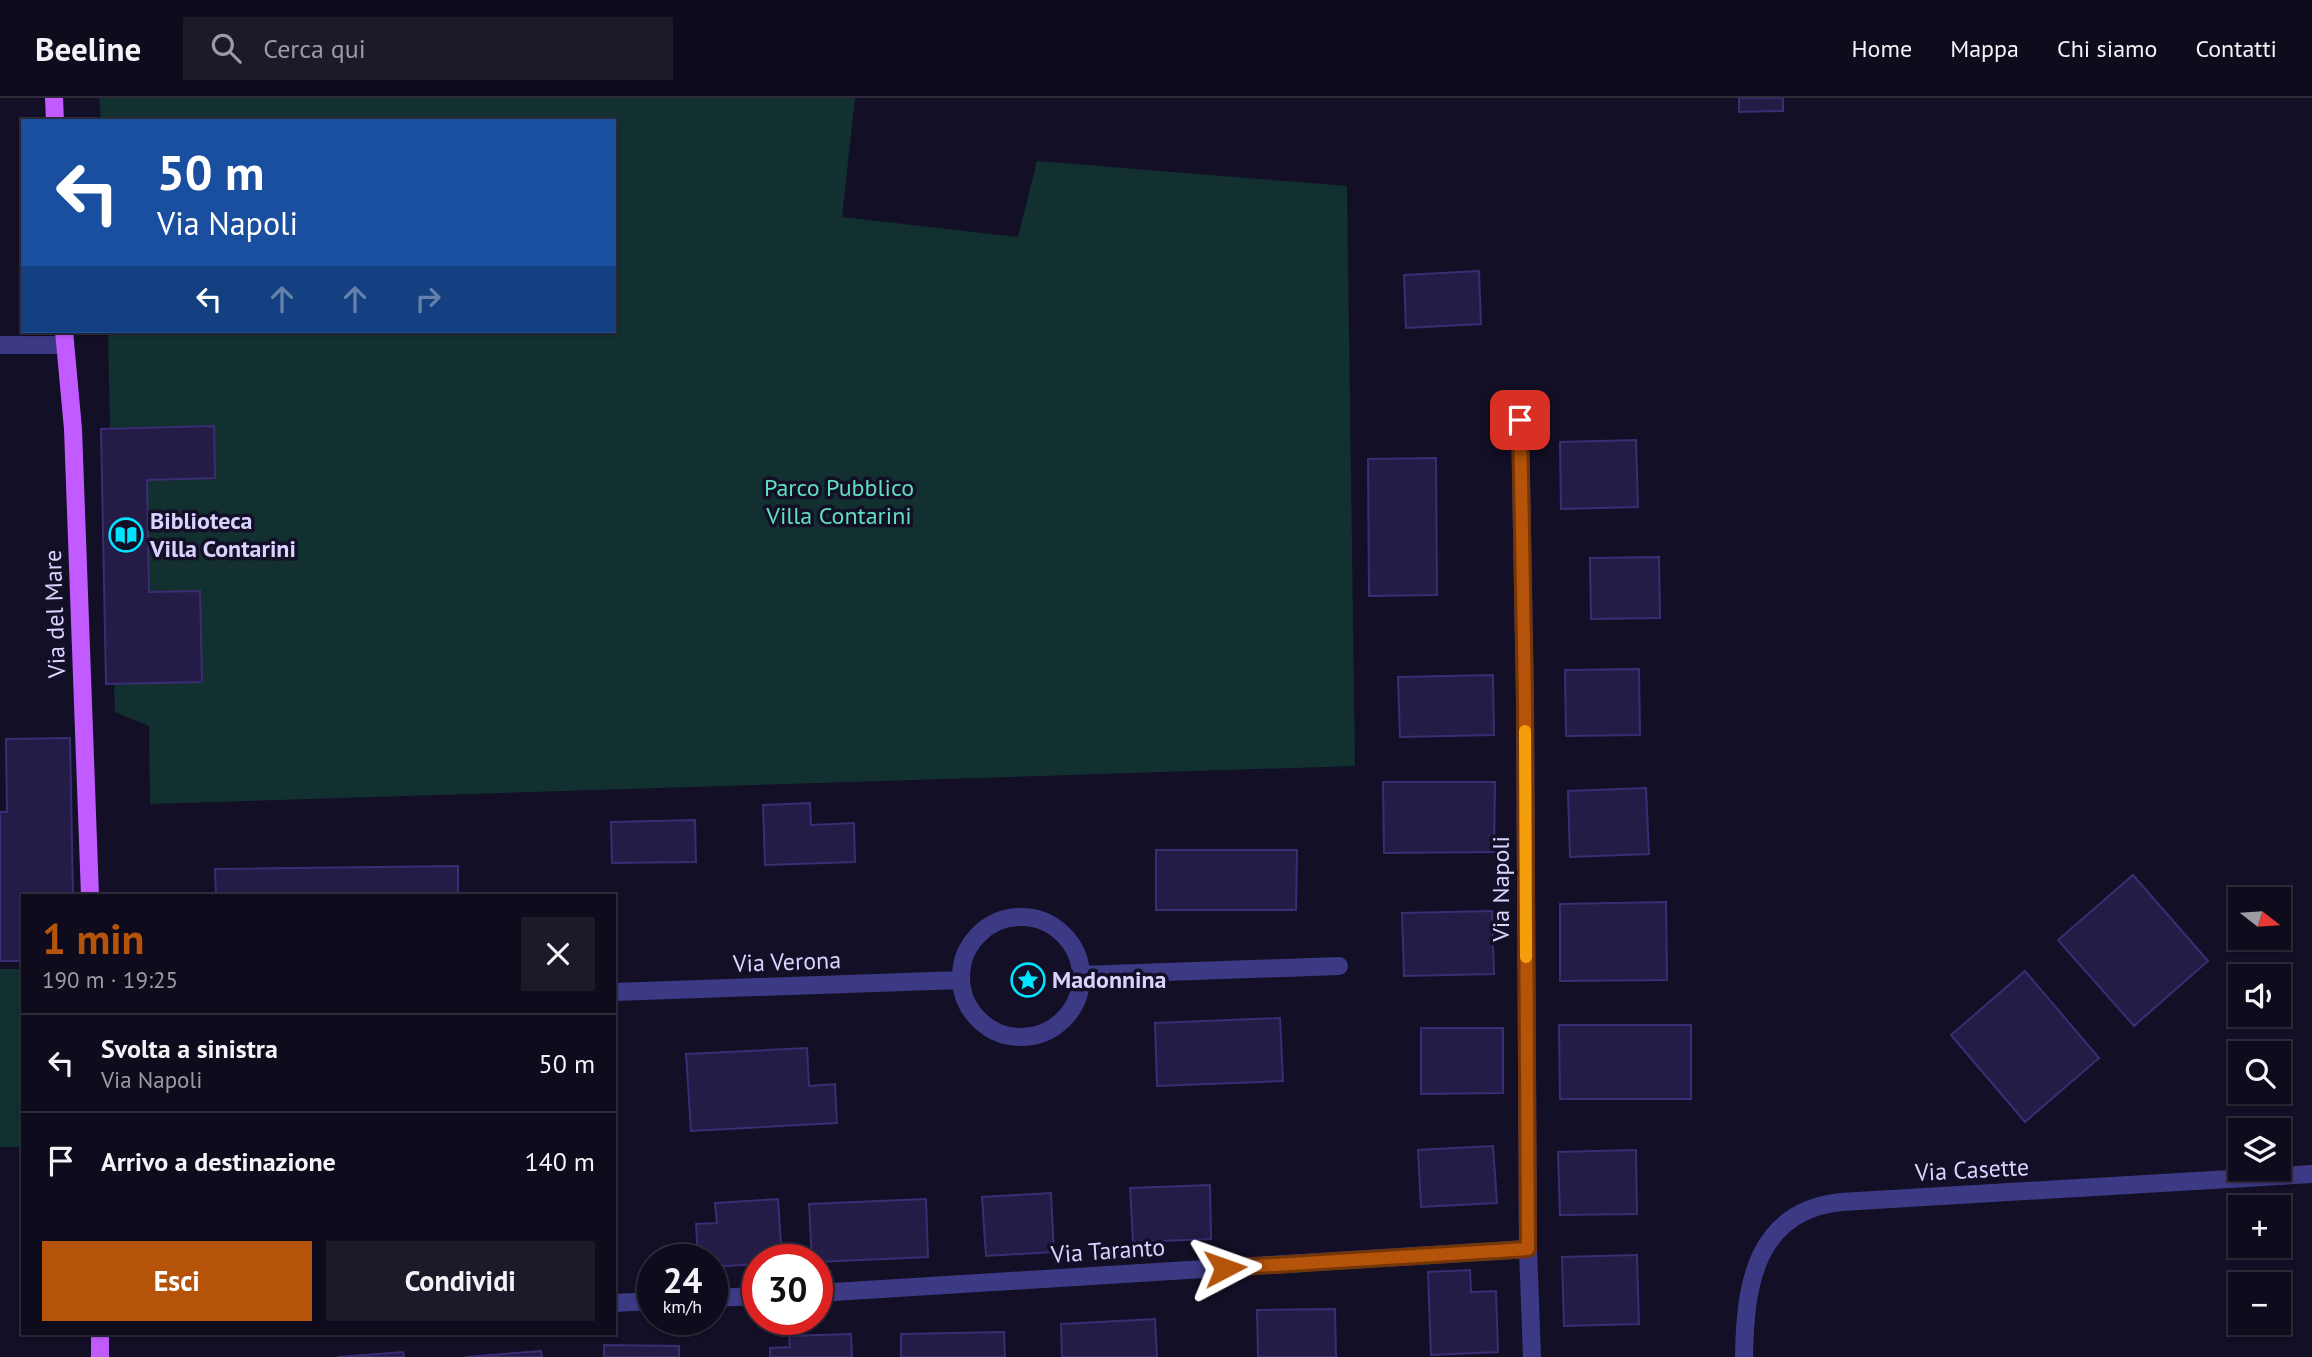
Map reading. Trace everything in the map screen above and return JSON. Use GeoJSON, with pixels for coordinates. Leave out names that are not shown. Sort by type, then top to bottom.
{"type":"FeatureCollection","features":[{"type":"Feature","properties":{"kind":"main road"},"geometry":{"type":"LineString","coordinates":[[54,98],[55,119]]}},
{"type":"Feature","properties":{"kind":"main road","name":"Via del Mare"},"geometry":{"type":"LineString","coordinates":[[64,338],[73,429],[90,894]]}},
{"type":"Feature","properties":{"kind":"main road"},"geometry":{"type":"LineString","coordinates":[[100,1335],[100,1357]]}},
{"type":"Feature","properties":{"kind":"street"},"geometry":{"type":"LineString","coordinates":[[0,345],[64,338]]}},
{"type":"Feature","properties":{"kind":"street","name":"Via Napoli"},"geometry":{"type":"LineString","coordinates":[[1520,420],[1525,716],[1528,1249],[1532,1357]]}},
{"type":"Feature","properties":{"kind":"street"},"geometry":{"type":"LineString","coordinates":[[1018,917],[1046,923],[1069,940],[1077,956],[1081,975],[1079,995],[1069,1014],[1053,1028],[1034,1036],[1014,1037],[993,1031],[977,1018],[965,1001],[961,980],[963,961],[970,944],[983,930],[1000,921],[1018,917]]}},
{"type":"Feature","properties":{"kind":"street"},"geometry":{"type":"LineString","coordinates":[[1081,975],[1339,966]]}},
{"type":"Feature","properties":{"kind":"street","name":"Via Verona"},"geometry":{"type":"LineString","coordinates":[[616,992],[961,980]]}},
{"type":"Feature","properties":{"kind":"street","name":"Via Casette"},"geometry":{"type":"LineString","coordinates":[[1744,1357],[1747,1299],[1756,1264],[1764,1248],[1783,1225],[1806,1210],[1841,1202],[2312,1174]]}},
{"type":"Feature","properties":{"kind":"street","name":"Via Taranto"},"geometry":{"type":"LineString","coordinates":[[833,1292],[1528,1249]]}},
{"type":"Feature","properties":{"kind":"street"},"geometry":{"type":"LineString","coordinates":[[616,1303],[637,1302]]}},
{"type":"Feature","properties":{"kind":"street"},"geometry":{"type":"LineString","coordinates":[[92,1357],[100,1357]]}},
{"type":"Feature","properties":{"kind":"green space","name":"Parco Pubblico Villa Contarini"},"geometry":{"type":"Polygon","coordinates":[[[99,98],[855,98],[842,217],[1018,237],[1037,161],[1347,186],[1355,766],[150,804],[149,726],[115,712],[114,684],[202,682],[200,591],[149,592],[147,480],[215,478],[214,426],[110,428],[108,333],[616,333],[616,119],[101,119],[99,98]]]}},
{"type":"Feature","properties":{"kind":"green space"},"geometry":{"type":"Polygon","coordinates":[[[0,969],[21,969],[21,1147],[0,1147],[0,969]]]}},
{"type":"Feature","properties":{"kind":"building"},"geometry":{"type":"Polygon","coordinates":[[[1739,98],[1783,98],[1783,111],[1739,112],[1739,98]]]}},
{"type":"Feature","properties":{"kind":"building"},"geometry":{"type":"Polygon","coordinates":[[[1479,271],[1481,324],[1406,328],[1404,275],[1479,271]]]}},
{"type":"Feature","properties":{"kind":"building","name":"Biblioteca Villa Contarini"},"geometry":{"type":"Polygon","coordinates":[[[214,426],[215,478],[147,480],[149,592],[200,591],[202,682],[106,684],[101,429],[214,426]]]}},
{"type":"Feature","properties":{"kind":"building"},"geometry":{"type":"Polygon","coordinates":[[[1636,440],[1638,507],[1561,509],[1560,442],[1636,440]]]}},
{"type":"Feature","properties":{"kind":"building"},"geometry":{"type":"Polygon","coordinates":[[[1436,458],[1437,595],[1369,596],[1368,459],[1436,458]]]}},
{"type":"Feature","properties":{"kind":"building"},"geometry":{"type":"Polygon","coordinates":[[[1659,557],[1660,618],[1591,619],[1590,558],[1659,557]]]}},
{"type":"Feature","properties":{"kind":"building"},"geometry":{"type":"Polygon","coordinates":[[[1639,669],[1640,735],[1566,736],[1565,670],[1639,669]]]}},
{"type":"Feature","properties":{"kind":"building"},"geometry":{"type":"Polygon","coordinates":[[[1493,675],[1494,735],[1400,737],[1398,677],[1493,675]]]}},
{"type":"Feature","properties":{"kind":"building"},"geometry":{"type":"Polygon","coordinates":[[[70,738],[73,894],[21,894],[21,961],[0,961],[0,812],[7,812],[6,739],[70,738]]]}},
{"type":"Feature","properties":{"kind":"building"},"geometry":{"type":"Polygon","coordinates":[[[1383,782],[1495,782],[1494,852],[1384,853],[1383,782]]]}},
{"type":"Feature","properties":{"kind":"building"},"geometry":{"type":"Polygon","coordinates":[[[1646,788],[1649,854],[1570,857],[1568,791],[1646,788]]]}},
{"type":"Feature","properties":{"kind":"building"},"geometry":{"type":"Polygon","coordinates":[[[810,803],[811,825],[854,823],[855,862],[765,865],[763,805],[810,803]]]}},
{"type":"Feature","properties":{"kind":"building"},"geometry":{"type":"Polygon","coordinates":[[[695,820],[696,862],[612,863],[611,822],[695,820]]]}},
{"type":"Feature","properties":{"kind":"building"},"geometry":{"type":"Polygon","coordinates":[[[1156,850],[1297,850],[1296,910],[1156,910],[1156,850]]]}},
{"type":"Feature","properties":{"kind":"building"},"geometry":{"type":"Polygon","coordinates":[[[458,866],[458,894],[216,894],[215,869],[458,866]]]}},
{"type":"Feature","properties":{"kind":"building"},"geometry":{"type":"Polygon","coordinates":[[[2133,875],[2208,961],[2134,1026],[2058,940],[2133,875]]]}},
{"type":"Feature","properties":{"kind":"building"},"geometry":{"type":"Polygon","coordinates":[[[1666,902],[1667,980],[1560,981],[1560,904],[1666,902]]]}},
{"type":"Feature","properties":{"kind":"building"},"geometry":{"type":"Polygon","coordinates":[[[1492,911],[1494,974],[1404,976],[1402,913],[1492,911]]]}},
{"type":"Feature","properties":{"kind":"building"},"geometry":{"type":"Polygon","coordinates":[[[2025,971],[2099,1058],[2025,1122],[1951,1035],[2025,971]]]}},
{"type":"Feature","properties":{"kind":"building"},"geometry":{"type":"Polygon","coordinates":[[[1280,1018],[1283,1081],[1157,1086],[1155,1023],[1280,1018]]]}},
{"type":"Feature","properties":{"kind":"building"},"geometry":{"type":"Polygon","coordinates":[[[1559,1025],[1691,1025],[1691,1099],[1560,1099],[1559,1025]]]}},
{"type":"Feature","properties":{"kind":"building"},"geometry":{"type":"Polygon","coordinates":[[[1421,1028],[1503,1028],[1503,1093],[1421,1094],[1421,1028]]]}},
{"type":"Feature","properties":{"kind":"building"},"geometry":{"type":"Polygon","coordinates":[[[807,1048],[809,1086],[835,1084],[837,1123],[691,1131],[686,1054],[807,1048]]]}},
{"type":"Feature","properties":{"kind":"building"},"geometry":{"type":"Polygon","coordinates":[[[1493,1146],[1497,1203],[1421,1207],[1418,1150],[1493,1146]]]}},
{"type":"Feature","properties":{"kind":"building"},"geometry":{"type":"Polygon","coordinates":[[[1636,1150],[1637,1214],[1560,1215],[1558,1152],[1636,1150]]]}},
{"type":"Feature","properties":{"kind":"building"},"geometry":{"type":"Polygon","coordinates":[[[1210,1185],[1211,1239],[1133,1242],[1130,1188],[1210,1185]]]}},
{"type":"Feature","properties":{"kind":"building"},"geometry":{"type":"Polygon","coordinates":[[[1051,1193],[1054,1252],[986,1256],[982,1197],[1051,1193]]]}},
{"type":"Feature","properties":{"kind":"building"},"geometry":{"type":"Polygon","coordinates":[[[778,1199],[781,1244],[742,1244],[742,1265],[728,1266],[728,1244],[697,1244],[696,1224],[717,1223],[715,1203],[778,1199]]]}},
{"type":"Feature","properties":{"kind":"building"},"geometry":{"type":"Polygon","coordinates":[[[926,1199],[928,1257],[833,1261],[833,1244],[811,1244],[809,1204],[926,1199]]]}},
{"type":"Feature","properties":{"kind":"building"},"geometry":{"type":"Polygon","coordinates":[[[1637,1255],[1639,1324],[1564,1326],[1562,1257],[1637,1255]]]}},
{"type":"Feature","properties":{"kind":"building"},"geometry":{"type":"Polygon","coordinates":[[[1470,1270],[1471,1292],[1496,1291],[1498,1352],[1431,1355],[1428,1272],[1470,1270]]]}},
{"type":"Feature","properties":{"kind":"building"},"geometry":{"type":"Polygon","coordinates":[[[1335,1309],[1336,1357],[1258,1357],[1257,1310],[1335,1309]]]}},
{"type":"Feature","properties":{"kind":"building"},"geometry":{"type":"Polygon","coordinates":[[[1155,1319],[1157,1357],[1062,1357],[1061,1324],[1155,1319]]]}},
{"type":"Feature","properties":{"kind":"building"},"geometry":{"type":"Polygon","coordinates":[[[1004,1332],[1005,1357],[901,1357],[901,1334],[1004,1332]]]}},
{"type":"Feature","properties":{"kind":"building"},"geometry":{"type":"Polygon","coordinates":[[[851,1334],[852,1357],[770,1357],[770,1348],[790,1347],[789,1336],[851,1334]]]}},
{"type":"Feature","properties":{"kind":"building"},"geometry":{"type":"Polygon","coordinates":[[[604,1345],[679,1346],[679,1357],[604,1357],[604,1345]]]}},
{"type":"Feature","properties":{"kind":"building"},"geometry":{"type":"Polygon","coordinates":[[[541,1351],[542,1357],[465,1357],[541,1351]]]}},
{"type":"Feature","properties":{"kind":"building"},"geometry":{"type":"Polygon","coordinates":[[[403,1352],[404,1357],[337,1357],[403,1352]]]}},
{"type":"Feature","properties":{"kind":"slow traffic"},"geometry":{"type":"LineString","coordinates":[[1525,731],[1526,957]]}},
{"type":"Feature","properties":{"kind":"place","name":"Biblioteca Villa Contarini"},"geometry":{"type":"Point","coordinates":[126,535]}},
{"type":"Feature","properties":{"kind":"place","name":"Madonnina"},"geometry":{"type":"Point","coordinates":[1028,980]}},
{"type":"Feature","properties":{"kind":"route"},"geometry":{"type":"LineString","coordinates":[[1225,1268],[1528,1249],[1525,702],[1520,420]]}}]}
